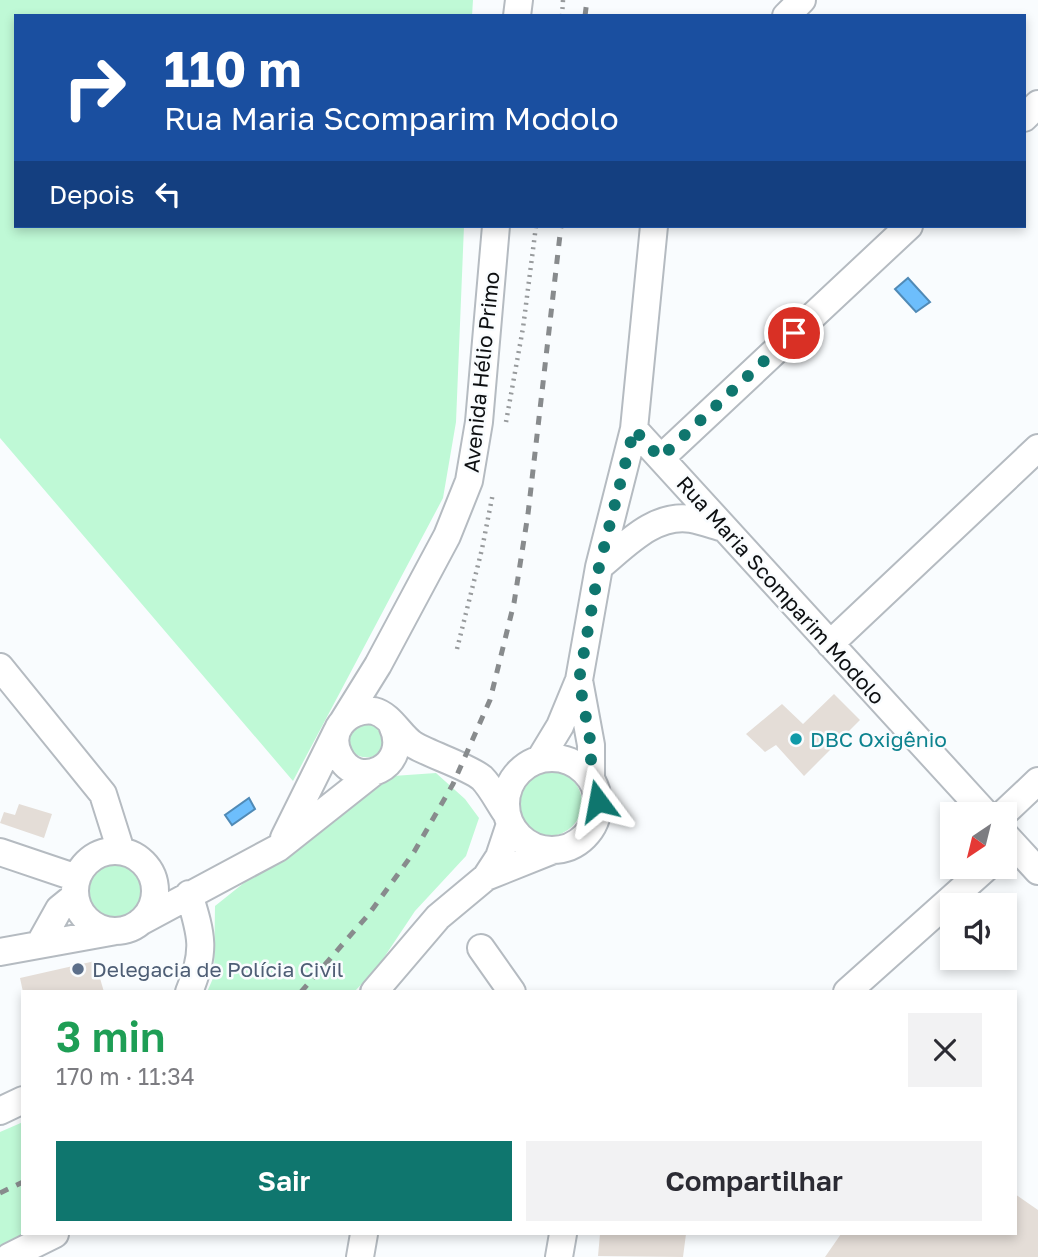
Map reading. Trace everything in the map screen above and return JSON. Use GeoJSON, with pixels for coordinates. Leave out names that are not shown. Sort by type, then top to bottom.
{"type":"FeatureCollection","features":[{"type":"Feature","properties":{"kind":"street"},"geometry":{"type":"LineString","coordinates":[[788,14],[802,0]]}},
{"type":"Feature","properties":{"kind":"street","name":"Avenida Hélio Primo"},"geometry":{"type":"LineString","coordinates":[[278,848],[339,727],[378,665],[447,536],[469,481],[479,422],[496,228]]}},
{"type":"Feature","properties":{"kind":"street"},"geometry":{"type":"LineString","coordinates":[[376,990],[438,917],[486,877],[499,857],[508,819],[505,799],[509,786],[516,774],[533,762],[560,726],[579,680],[599,567],[634,429],[654,228]]}},
{"type":"Feature","properties":{"kind":"street"},"geometry":{"type":"LineString","coordinates":[[660,458],[907,228]]}},
{"type":"Feature","properties":{"kind":"street","name":"Rua Maria Scomparim Modolo"},"geometry":{"type":"LineString","coordinates":[[634,429],[974,802]]}},
{"type":"Feature","properties":{"kind":"street"},"geometry":{"type":"LineString","coordinates":[[830,644],[1038,448]]}},
{"type":"Feature","properties":{"kind":"street"},"geometry":{"type":"LineString","coordinates":[[599,567],[647,529],[663,521],[689,518],[724,528]]}},
{"type":"Feature","properties":{"kind":"street"},"geometry":{"type":"LineString","coordinates":[[0,952],[129,927],[278,848],[379,770],[396,753],[398,743],[380,705],[378,665]]}},
{"type":"Feature","properties":{"kind":"street"},"geometry":{"type":"LineString","coordinates":[[0,667],[103,794],[121,851]]}},
{"type":"Feature","properties":{"kind":"street"},"geometry":{"type":"LineString","coordinates":[[579,680],[591,745],[591,778]]}},
{"type":"Feature","properties":{"kind":"street"},"geometry":{"type":"LineString","coordinates":[[431,754],[415,756],[379,770],[355,770],[340,758],[335,740],[339,727],[351,715],[373,711],[388,720],[412,744],[481,778],[526,844],[551,851]]}},
{"type":"Feature","properties":{"kind":"street"},"geometry":{"type":"LineString","coordinates":[[481,778],[505,769],[552,758],[576,765],[591,778],[598,792],[597,816],[591,831],[580,842],[486,877]]}},
{"type":"Feature","properties":{"kind":"street"},"geometry":{"type":"LineString","coordinates":[[1016,802],[1038,781]]}},
{"type":"Feature","properties":{"kind":"street"},"geometry":{"type":"LineString","coordinates":[[40,943],[59,909],[76,887],[86,861],[97,854],[108,850],[121,851],[144,862],[155,885],[155,899],[150,911],[129,927],[105,930],[94,925],[78,907],[76,887]]}},
{"type":"Feature","properties":{"kind":"street"},"geometry":{"type":"LineString","coordinates":[[0,852],[76,887]]}},
{"type":"Feature","properties":{"kind":"street"},"geometry":{"type":"LineString","coordinates":[[1017,852],[1038,871]]}},
{"type":"Feature","properties":{"kind":"street"},"geometry":{"type":"LineString","coordinates":[[151,873],[189,894],[201,930],[199,968],[190,990]]}},
{"type":"Feature","properties":{"kind":"street"},"geometry":{"type":"LineString","coordinates":[[849,990],[973,879]]}},
{"type":"Feature","properties":{"kind":"street"},"geometry":{"type":"LineString","coordinates":[[481,948],[511,990]]}},
{"type":"Feature","properties":{"kind":"street"},"geometry":{"type":"LineString","coordinates":[[0,1111],[21,1101]]}},
{"type":"Feature","properties":{"kind":"street"},"geometry":{"type":"LineString","coordinates":[[9,1257],[53,1235]]}},
{"type":"Feature","properties":{"kind":"street"},"geometry":{"type":"LineString","coordinates":[[360,1257],[364,1235]]}},
{"type":"Feature","properties":{"kind":"street"},"geometry":{"type":"LineString","coordinates":[[559,1257],[563,1235]]}},
{"type":"Feature","properties":{"kind":"green space"},"geometry":{"type":"Polygon","coordinates":[[[0,0],[473,0],[472,14],[14,14],[14,228],[464,228],[456,422],[443,498],[293,781],[0,438],[0,0]]]}},
{"type":"Feature","properties":{"kind":"green space"},"geometry":{"type":"Polygon","coordinates":[[[360,722],[378,723],[387,739],[378,755],[361,757],[351,749],[350,737],[360,722]]]}},
{"type":"Feature","properties":{"kind":"green space"},"geometry":{"type":"Polygon","coordinates":[[[542,770],[556,770],[568,775],[577,784],[582,803],[580,816],[573,827],[556,836],[542,836],[530,831],[521,822],[516,810],[516,796],[521,784],[530,775],[542,770]]]}},
{"type":"Feature","properties":{"kind":"green space"},"geometry":{"type":"Polygon","coordinates":[[[436,773],[465,799],[479,818],[466,856],[415,911],[377,968],[356,990],[208,990],[214,976],[215,906],[264,867],[393,776],[436,773]]]}},
{"type":"Feature","properties":{"kind":"green space"},"geometry":{"type":"Polygon","coordinates":[[[118,861],[140,870],[149,892],[140,914],[118,923],[96,914],[87,892],[96,870],[118,861]]]}},
{"type":"Feature","properties":{"kind":"green space"},"geometry":{"type":"Polygon","coordinates":[[[21,1123],[21,1235],[25,1235],[0,1247],[0,1132],[21,1123]]]}},
{"type":"Feature","properties":{"kind":"water"},"geometry":{"type":"Polygon","coordinates":[[[908,278],[930,302],[916,312],[895,289],[908,278]]]}},
{"type":"Feature","properties":{"kind":"water"},"geometry":{"type":"Polygon","coordinates":[[[249,798],[255,809],[232,825],[225,815],[249,798]]]}},
{"type":"Feature","properties":{"kind":"building","name":"DBC Oxigênio"},"geometry":{"type":"Polygon","coordinates":[[[834,694],[860,720],[804,776],[776,745],[765,752],[746,734],[782,704],[803,724],[834,694]]]}},
{"type":"Feature","properties":{"kind":"building"},"geometry":{"type":"Polygon","coordinates":[[[19,804],[52,814],[44,838],[0,823],[4,812],[15,815],[19,804]]]}},
{"type":"Feature","properties":{"kind":"building","name":"Delegacia de Polícia Civil"},"geometry":{"type":"Polygon","coordinates":[[[95,961],[103,990],[23,990],[20,978],[95,961]]]}},
{"type":"Feature","properties":{"kind":"building"},"geometry":{"type":"Polygon","coordinates":[[[1017,1195],[1038,1210],[1038,1257],[825,1257],[840,1235],[1017,1235],[1017,1195]]]}},
{"type":"Feature","properties":{"kind":"building"},"geometry":{"type":"Polygon","coordinates":[[[600,1235],[686,1235],[683,1257],[598,1256],[600,1235]]]}},
{"type":"Feature","properties":{"kind":"railway"},"geometry":{"type":"LineString","coordinates":[[585,14],[587,0]]}},
{"type":"Feature","properties":{"kind":"railway"},"geometry":{"type":"LineString","coordinates":[[303,990],[369,914],[414,852],[453,784],[490,700],[514,603],[528,514],[561,228]]}},
{"type":"Feature","properties":{"kind":"railway"},"geometry":{"type":"LineString","coordinates":[[0,1193],[21,1183]]}},
{"type":"Feature","properties":{"kind":"place","name":"DBC Oxigênio"},"geometry":{"type":"Point","coordinates":[796,739]}},
{"type":"Feature","properties":{"kind":"place","name":"Delegacia de Polícia Civil"},"geometry":{"type":"Point","coordinates":[78,969]}},
{"type":"Feature","properties":{"kind":"route"},"geometry":{"type":"LineString","coordinates":[[598,801],[598,792],[591,778],[591,745],[579,680],[599,567],[634,429],[660,458],[794,333]]}}]}
